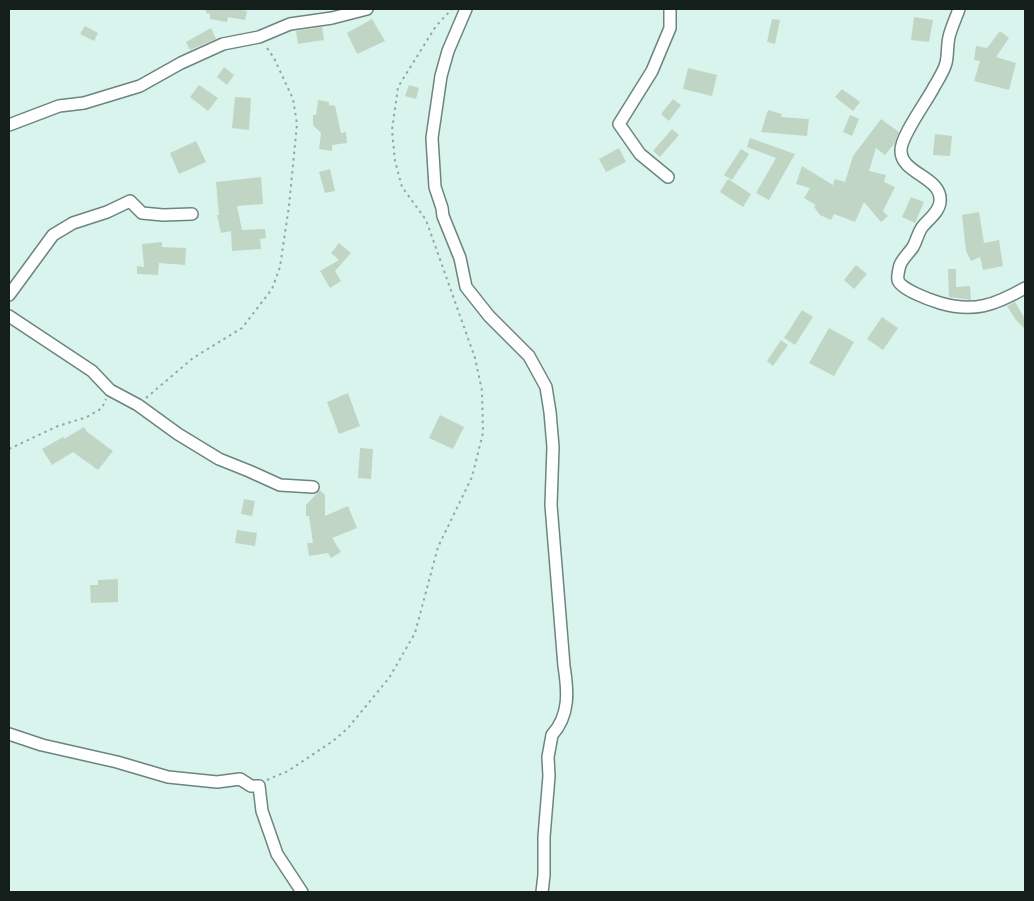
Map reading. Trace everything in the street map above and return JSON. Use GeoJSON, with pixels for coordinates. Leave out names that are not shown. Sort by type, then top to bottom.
{"type":"FeatureCollection","features":[{"type":"Feature","properties":{"kind":"street"},"geometry":{"type":"LineString","coordinates":[[9,125],[59,106],[84,103],[140,86],[181,63],[223,44],[259,37],[290,24],[335,13],[367,9]]}},
{"type":"Feature","properties":{"kind":"street"},"geometry":{"type":"LineString","coordinates":[[466,9],[448,51],[440,83],[432,138],[435,187],[443,216],[460,258],[466,287],[489,316],[529,356],[546,387],[550,412],[553,447],[552,505],[563,658],[568,690],[563,717],[558,729],[552,735],[549,753],[542,892]]}},
{"type":"Feature","properties":{"kind":"street"},"geometry":{"type":"LineString","coordinates":[[668,177],[640,154],[620,124],[652,72],[670,28],[670,9]]}},
{"type":"Feature","properties":{"kind":"street"},"geometry":{"type":"LineString","coordinates":[[959,9],[949,36],[946,64],[934,89],[906,136],[901,150],[905,163],[924,177],[937,190],[940,206],[922,228],[914,245],[904,259],[897,278],[898,283],[904,288],[934,302],[954,308],[970,309],[996,302],[1025,288]]}},
{"type":"Feature","properties":{"kind":"street"},"geometry":{"type":"LineString","coordinates":[[9,295],[53,235],[73,223],[107,212],[130,201],[142,212],[163,216],[192,214]]}},
{"type":"Feature","properties":{"kind":"street"},"geometry":{"type":"LineString","coordinates":[[9,316],[92,371],[110,390],[138,405],[178,434],[219,459],[280,485],[313,487]]}},
{"type":"Feature","properties":{"kind":"street"},"geometry":{"type":"LineString","coordinates":[[9,734],[42,745],[117,762],[168,777],[216,782],[240,779],[251,786],[259,786],[262,811],[276,854],[302,892]]}},
{"type":"Feature","properties":{"kind":"path"},"geometry":{"type":"LineString","coordinates":[[251,786],[288,771],[333,741],[348,728],[389,678],[415,633],[438,547],[472,477],[483,433],[482,391],[475,358],[426,220],[402,187],[395,161],[392,130],[398,87],[436,26],[452,9]]}},
{"type":"Feature","properties":{"kind":"path"},"geometry":{"type":"LineString","coordinates":[[138,405],[193,358],[242,328],[272,289],[280,267],[290,206],[297,124],[293,99],[274,58],[259,37]]}},
{"type":"Feature","properties":{"kind":"path"},"geometry":{"type":"LineString","coordinates":[[9,449],[58,426],[87,417],[102,408],[110,390]]}},
{"type":"Feature","properties":{"kind":"building"},"geometry":{"type":"Polygon","coordinates":[[[206,9],[247,11],[245,20],[228,17],[227,22],[210,19],[210,14],[206,13],[206,9]]]}},
{"type":"Feature","properties":{"kind":"building"},"geometry":{"type":"Polygon","coordinates":[[[914,17],[933,20],[929,42],[911,40],[914,17]]]}},
{"type":"Feature","properties":{"kind":"building"},"geometry":{"type":"Polygon","coordinates":[[[372,19],[385,41],[357,54],[347,33],[372,19]]]}},
{"type":"Feature","properties":{"kind":"building"},"geometry":{"type":"Polygon","coordinates":[[[772,19],[780,20],[775,44],[767,42],[772,19]]]}},
{"type":"Feature","properties":{"kind":"building"},"geometry":{"type":"Polygon","coordinates":[[[85,26],[98,33],[94,41],[80,34],[85,26]]]}},
{"type":"Feature","properties":{"kind":"building"},"geometry":{"type":"Polygon","coordinates":[[[322,27],[324,40],[298,44],[296,31],[322,27]]]}},
{"type":"Feature","properties":{"kind":"building"},"geometry":{"type":"Polygon","coordinates":[[[211,28],[216,39],[190,50],[186,42],[211,28]]]}},
{"type":"Feature","properties":{"kind":"building"},"geometry":{"type":"Polygon","coordinates":[[[1000,31],[1009,38],[996,57],[1016,63],[1009,90],[974,81],[980,61],[974,60],[976,46],[987,48],[1000,31]]]}},
{"type":"Feature","properties":{"kind":"building"},"geometry":{"type":"Polygon","coordinates":[[[224,67],[234,75],[227,85],[217,77],[224,67]]]}},
{"type":"Feature","properties":{"kind":"building"},"geometry":{"type":"Polygon","coordinates":[[[688,68],[717,75],[712,96],[683,89],[688,68]]]}},
{"type":"Feature","properties":{"kind":"building"},"geometry":{"type":"Polygon","coordinates":[[[199,85],[218,98],[208,111],[190,97],[199,85]]]}},
{"type":"Feature","properties":{"kind":"building"},"geometry":{"type":"Polygon","coordinates":[[[409,85],[419,88],[416,99],[405,96],[409,85]]]}},
{"type":"Feature","properties":{"kind":"building"},"geometry":{"type":"Polygon","coordinates":[[[842,89],[860,102],[853,111],[835,97],[842,89]]]}},
{"type":"Feature","properties":{"kind":"building"},"geometry":{"type":"Polygon","coordinates":[[[235,97],[251,98],[249,130],[232,128],[235,97]]]}},
{"type":"Feature","properties":{"kind":"building"},"geometry":{"type":"Polygon","coordinates":[[[673,99],[681,105],[669,121],[661,114],[673,99]]]}},
{"type":"Feature","properties":{"kind":"building"},"geometry":{"type":"Polygon","coordinates":[[[318,100],[329,102],[329,105],[335,106],[341,133],[346,132],[347,143],[332,145],[332,151],[319,149],[321,133],[313,125],[313,115],[316,115],[318,100]]]}},
{"type":"Feature","properties":{"kind":"building"},"geometry":{"type":"Polygon","coordinates":[[[768,110],[782,114],[781,117],[809,119],[807,136],[761,132],[768,110]]]}},
{"type":"Feature","properties":{"kind":"building"},"geometry":{"type":"Polygon","coordinates":[[[850,115],[859,119],[852,136],[843,132],[850,115]]]}},
{"type":"Feature","properties":{"kind":"building"},"geometry":{"type":"Polygon","coordinates":[[[881,119],[899,132],[895,143],[885,155],[876,148],[869,171],[886,175],[884,182],[895,187],[883,211],[888,216],[881,222],[864,202],[855,222],[834,214],[831,220],[820,215],[814,207],[816,205],[804,198],[810,188],[796,184],[802,166],[833,185],[835,179],[845,182],[853,156],[881,119]]]}},
{"type":"Feature","properties":{"kind":"building"},"geometry":{"type":"Polygon","coordinates":[[[672,129],[679,135],[660,157],[653,151],[672,129]]]}},
{"type":"Feature","properties":{"kind":"building"},"geometry":{"type":"Polygon","coordinates":[[[935,134],[952,136],[950,156],[933,155],[935,134]]]}},
{"type":"Feature","properties":{"kind":"building"},"geometry":{"type":"Polygon","coordinates":[[[750,138],[795,154],[769,200],[756,193],[776,158],[747,147],[750,138]]]}},
{"type":"Feature","properties":{"kind":"building"},"geometry":{"type":"Polygon","coordinates":[[[196,141],[206,162],[179,174],[170,153],[196,141]]]}},
{"type":"Feature","properties":{"kind":"building"},"geometry":{"type":"Polygon","coordinates":[[[619,148],[626,162],[606,172],[599,159],[619,148]]]}},
{"type":"Feature","properties":{"kind":"building"},"geometry":{"type":"Polygon","coordinates":[[[741,149],[749,154],[732,180],[724,175],[741,149]]]}},
{"type":"Feature","properties":{"kind":"building"},"geometry":{"type":"Polygon","coordinates":[[[330,169],[335,191],[325,193],[319,172],[330,169]]]}},
{"type":"Feature","properties":{"kind":"building"},"geometry":{"type":"Polygon","coordinates":[[[261,177],[263,204],[237,206],[242,230],[265,229],[266,238],[260,239],[261,249],[232,251],[231,231],[221,233],[217,215],[219,215],[216,182],[261,177]]]}},
{"type":"Feature","properties":{"kind":"building"},"geometry":{"type":"Polygon","coordinates":[[[728,179],[751,194],[743,207],[720,192],[728,179]]]}},
{"type":"Feature","properties":{"kind":"building"},"geometry":{"type":"Polygon","coordinates":[[[911,197],[924,202],[915,223],[902,217],[911,197]]]}},
{"type":"Feature","properties":{"kind":"building"},"geometry":{"type":"Polygon","coordinates":[[[979,212],[984,243],[999,240],[1003,266],[983,270],[980,257],[971,261],[966,251],[962,215],[979,212]]]}},
{"type":"Feature","properties":{"kind":"building"},"geometry":{"type":"Polygon","coordinates":[[[162,242],[162,247],[186,248],[185,265],[159,263],[158,275],[137,274],[137,266],[144,267],[142,244],[162,242]]]}},
{"type":"Feature","properties":{"kind":"building"},"geometry":{"type":"Polygon","coordinates":[[[339,243],[351,253],[335,271],[341,281],[330,288],[320,271],[339,260],[331,253],[339,243]]]}},
{"type":"Feature","properties":{"kind":"building"},"geometry":{"type":"Polygon","coordinates":[[[856,265],[867,274],[854,289],[844,280],[856,265]]]}},
{"type":"Feature","properties":{"kind":"building"},"geometry":{"type":"Polygon","coordinates":[[[948,269],[956,269],[956,287],[970,286],[971,300],[949,297],[948,269]]]}},
{"type":"Feature","properties":{"kind":"building"},"geometry":{"type":"Polygon","coordinates":[[[1015,302],[1025,319],[1025,329],[1016,320],[1007,306],[1015,302]]]}},
{"type":"Feature","properties":{"kind":"building"},"geometry":{"type":"Polygon","coordinates":[[[802,310],[813,317],[795,345],[784,338],[802,310]]]}},
{"type":"Feature","properties":{"kind":"building"},"geometry":{"type":"Polygon","coordinates":[[[882,317],[898,328],[883,350],[867,339],[882,317]]]}},
{"type":"Feature","properties":{"kind":"building"},"geometry":{"type":"Polygon","coordinates":[[[829,328],[854,342],[834,376],[809,363],[829,328]]]}},
{"type":"Feature","properties":{"kind":"building"},"geometry":{"type":"Polygon","coordinates":[[[781,340],[788,345],[773,366],[767,361],[781,340]]]}},
{"type":"Feature","properties":{"kind":"building"},"geometry":{"type":"Polygon","coordinates":[[[348,393],[360,426],[339,434],[327,402],[348,393]]]}},
{"type":"Feature","properties":{"kind":"building"},"geometry":{"type":"Polygon","coordinates":[[[440,415],[464,427],[453,449],[429,438],[440,415]]]}},
{"type":"Feature","properties":{"kind":"building"},"geometry":{"type":"Polygon","coordinates":[[[84,427],[87,432],[113,451],[98,470],[73,452],[52,465],[42,449],[84,427]]]}},
{"type":"Feature","properties":{"kind":"building"},"geometry":{"type":"Polygon","coordinates":[[[360,448],[373,449],[371,479],[358,478],[360,448]]]}},
{"type":"Feature","properties":{"kind":"building"},"geometry":{"type":"Polygon","coordinates":[[[320,490],[325,495],[325,516],[348,506],[357,528],[332,538],[341,552],[331,558],[328,553],[309,556],[307,543],[313,543],[309,516],[306,516],[306,505],[320,490]]]}},
{"type":"Feature","properties":{"kind":"building"},"geometry":{"type":"Polygon","coordinates":[[[244,499],[255,501],[252,516],[241,514],[244,499]]]}},
{"type":"Feature","properties":{"kind":"building"},"geometry":{"type":"Polygon","coordinates":[[[237,530],[257,533],[255,546],[235,543],[237,530]]]}},
{"type":"Feature","properties":{"kind":"building"},"geometry":{"type":"Polygon","coordinates":[[[118,579],[118,602],[91,603],[90,585],[98,585],[98,580],[118,579]]]}}]}
